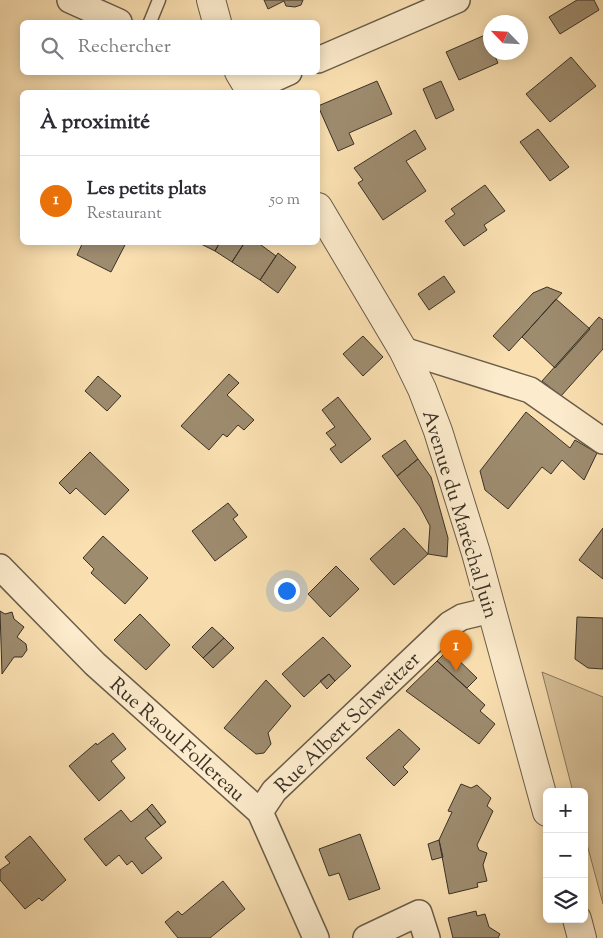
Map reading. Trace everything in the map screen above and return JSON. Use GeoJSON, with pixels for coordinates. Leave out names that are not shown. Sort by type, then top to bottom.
{"type":"FeatureCollection","features":[{"type":"Feature","properties":{"kind":"street"},"geometry":{"type":"LineString","coordinates":[[70,0],[115,20]]}},
{"type":"Feature","properties":{"kind":"street"},"geometry":{"type":"LineString","coordinates":[[211,0],[216,20]]}},
{"type":"Feature","properties":{"kind":"street"},"geometry":{"type":"LineString","coordinates":[[320,59],[458,0]]}},
{"type":"Feature","properties":{"kind":"street"},"geometry":{"type":"LineString","coordinates":[[246,85],[279,75]]}},
{"type":"Feature","properties":{"kind":"street","name":"Avenue du Maréchal Juin"},"geometry":{"type":"LineString","coordinates":[[320,210],[403,350],[422,389],[453,476],[543,797]]}},
{"type":"Feature","properties":{"kind":"street"},"geometry":{"type":"LineString","coordinates":[[403,350],[530,390],[603,441]]}},
{"type":"Feature","properties":{"kind":"street","name":"Rue Raoul Follereau"},"geometry":{"type":"LineString","coordinates":[[0,567],[95,664],[260,812],[307,934]]}},
{"type":"Feature","properties":{"kind":"street","name":"Rue Albert Schweitzer"},"geometry":{"type":"LineString","coordinates":[[260,812],[274,791],[450,624],[462,617],[492,610]]}},
{"type":"Feature","properties":{"kind":"street"},"geometry":{"type":"LineString","coordinates":[[366,938],[419,913],[427,938]]}},
{"type":"Feature","properties":{"kind":"street"},"geometry":{"type":"LineString","coordinates":[[578,923],[582,938]]}},
{"type":"Feature","properties":{"kind":"lane"},"geometry":{"type":"LineString","coordinates":[[151,20],[159,0]]}},
{"type":"Feature","properties":{"kind":"shaded area"},"geometry":{"type":"Polygon","coordinates":[[[542,672],[603,697],[603,904],[588,848],[588,788],[572,788],[542,672]]]}},
{"type":"Feature","properties":{"kind":"building"},"geometry":{"type":"Polygon","coordinates":[[[264,0],[303,0],[301,5],[295,7],[286,6],[284,1],[268,9],[264,0]]]}},
{"type":"Feature","properties":{"kind":"building"},"geometry":{"type":"Polygon","coordinates":[[[577,0],[594,0],[599,10],[560,34],[549,17],[577,0]]]}},
{"type":"Feature","properties":{"kind":"building"},"geometry":{"type":"Polygon","coordinates":[[[483,36],[483,60],[497,60],[498,63],[459,80],[446,52],[483,36]]]}},
{"type":"Feature","properties":{"kind":"building"},"geometry":{"type":"Polygon","coordinates":[[[571,57],[596,86],[550,122],[526,94],[571,57]]]}},
{"type":"Feature","properties":{"kind":"building"},"geometry":{"type":"Polygon","coordinates":[[[377,81],[392,114],[349,133],[354,144],[338,151],[320,110],[320,105],[377,81]]]}},
{"type":"Feature","properties":{"kind":"building"},"geometry":{"type":"Polygon","coordinates":[[[441,81],[454,110],[436,119],[423,89],[441,81]]]}},
{"type":"Feature","properties":{"kind":"building"},"geometry":{"type":"Polygon","coordinates":[[[538,129],[569,167],[550,181],[520,142],[538,129]]]}},
{"type":"Feature","properties":{"kind":"building"},"geometry":{"type":"Polygon","coordinates":[[[415,130],[426,149],[406,161],[426,191],[383,220],[358,183],[363,180],[354,168],[415,130]]]}},
{"type":"Feature","properties":{"kind":"building"},"geometry":{"type":"Polygon","coordinates":[[[485,185],[505,211],[484,225],[487,230],[464,246],[445,221],[455,214],[451,209],[485,185]]]}},
{"type":"Feature","properties":{"kind":"building"},"geometry":{"type":"Polygon","coordinates":[[[82,245],[125,245],[111,272],[77,255],[82,245]]]}},
{"type":"Feature","properties":{"kind":"building"},"geometry":{"type":"Polygon","coordinates":[[[203,245],[218,245],[215,251],[203,245]]]}},
{"type":"Feature","properties":{"kind":"building"},"geometry":{"type":"Polygon","coordinates":[[[218,245],[243,245],[232,262],[215,251],[218,245]]]}},
{"type":"Feature","properties":{"kind":"building"},"geometry":{"type":"Polygon","coordinates":[[[243,245],[261,245],[276,256],[260,280],[232,262],[243,245]]]}},
{"type":"Feature","properties":{"kind":"building"},"geometry":{"type":"Polygon","coordinates":[[[278,253],[296,267],[278,293],[260,280],[278,253]]]}},
{"type":"Feature","properties":{"kind":"building"},"geometry":{"type":"Polygon","coordinates":[[[444,276],[455,292],[429,310],[418,294],[444,276]]]}},
{"type":"Feature","properties":{"kind":"building"},"geometry":{"type":"Polygon","coordinates":[[[547,287],[562,293],[509,351],[493,336],[533,293],[547,287]]]}},
{"type":"Feature","properties":{"kind":"building"},"geometry":{"type":"Polygon","coordinates":[[[556,299],[590,329],[555,368],[522,337],[556,299]]]}},
{"type":"Feature","properties":{"kind":"building"},"geometry":{"type":"Polygon","coordinates":[[[599,317],[603,320],[603,349],[561,396],[542,381],[599,317]]]}},
{"type":"Feature","properties":{"kind":"building"},"geometry":{"type":"Polygon","coordinates":[[[363,336],[383,357],[363,376],[343,354],[363,336]]]}},
{"type":"Feature","properties":{"kind":"building"},"geometry":{"type":"Polygon","coordinates":[[[229,374],[239,383],[227,395],[254,420],[244,430],[238,425],[227,437],[223,434],[209,450],[181,426],[229,374]]]}},
{"type":"Feature","properties":{"kind":"building"},"geometry":{"type":"Polygon","coordinates":[[[98,376],[121,396],[107,411],[85,391],[98,376]]]}},
{"type":"Feature","properties":{"kind":"building"},"geometry":{"type":"Polygon","coordinates":[[[338,397],[371,439],[341,463],[330,449],[336,445],[326,433],[335,427],[322,410],[338,397]]]}},
{"type":"Feature","properties":{"kind":"building"},"geometry":{"type":"Polygon","coordinates":[[[526,412],[570,448],[575,440],[597,453],[584,480],[562,460],[551,474],[542,467],[508,509],[485,490],[480,471],[526,412]]]}},
{"type":"Feature","properties":{"kind":"building"},"geometry":{"type":"Polygon","coordinates":[[[405,440],[418,459],[397,476],[382,456],[405,440]]]}},
{"type":"Feature","properties":{"kind":"building"},"geometry":{"type":"Polygon","coordinates":[[[90,452],[129,490],[105,515],[76,488],[70,494],[59,483],[90,452]]]}},
{"type":"Feature","properties":{"kind":"building"},"geometry":{"type":"Polygon","coordinates":[[[418,459],[431,477],[448,538],[447,557],[428,554],[430,526],[420,507],[397,476],[418,459]]]}},
{"type":"Feature","properties":{"kind":"building"},"geometry":{"type":"Polygon","coordinates":[[[228,503],[238,515],[233,519],[247,537],[215,561],[192,531],[228,503]]]}},
{"type":"Feature","properties":{"kind":"building"},"geometry":{"type":"Polygon","coordinates":[[[404,528],[428,554],[394,585],[370,559],[404,528]]]}},
{"type":"Feature","properties":{"kind":"building"},"geometry":{"type":"Polygon","coordinates":[[[603,528],[603,579],[579,560],[603,528]]]}},
{"type":"Feature","properties":{"kind":"building"},"geometry":{"type":"Polygon","coordinates":[[[103,536],[148,578],[125,604],[91,573],[94,569],[83,558],[103,536]]]}},
{"type":"Feature","properties":{"kind":"building"},"geometry":{"type":"Polygon","coordinates":[[[336,566],[359,589],[330,617],[308,594],[336,566]]]}},
{"type":"Feature","properties":{"kind":"building"},"geometry":{"type":"Polygon","coordinates":[[[0,611],[5,614],[12,612],[14,619],[24,627],[17,637],[26,644],[27,650],[22,657],[14,657],[2,674],[0,611]]]}},
{"type":"Feature","properties":{"kind":"building"},"geometry":{"type":"Polygon","coordinates":[[[140,614],[170,645],[146,670],[114,640],[140,614]]]}},
{"type":"Feature","properties":{"kind":"building"},"geometry":{"type":"Polygon","coordinates":[[[577,617],[603,618],[603,669],[588,668],[575,659],[577,617]]]}},
{"type":"Feature","properties":{"kind":"building"},"geometry":{"type":"Polygon","coordinates":[[[212,627],[224,638],[203,658],[192,647],[212,627]]]}},
{"type":"Feature","properties":{"kind":"building"},"geometry":{"type":"Polygon","coordinates":[[[323,637],[351,666],[335,681],[329,674],[304,697],[282,674],[323,637]]]}},
{"type":"Feature","properties":{"kind":"building"},"geometry":{"type":"Polygon","coordinates":[[[224,638],[234,648],[213,668],[203,658],[224,638]]]}},
{"type":"Feature","properties":{"kind":"building"},"geometry":{"type":"Polygon","coordinates":[[[448,650],[477,678],[467,688],[437,661],[448,650]]]}},
{"type":"Feature","properties":{"kind":"building"},"geometry":{"type":"Polygon","coordinates":[[[437,661],[485,705],[480,711],[495,724],[479,744],[406,691],[437,661]]]}},
{"type":"Feature","properties":{"kind":"building"},"geometry":{"type":"Polygon","coordinates":[[[329,674],[335,681],[327,689],[320,681],[329,674]]]}},
{"type":"Feature","properties":{"kind":"building"},"geometry":{"type":"Polygon","coordinates":[[[266,680],[291,706],[268,733],[271,744],[264,753],[256,754],[224,728],[266,680]]]}},
{"type":"Feature","properties":{"kind":"building"},"geometry":{"type":"Polygon","coordinates":[[[399,729],[420,749],[403,767],[408,772],[394,786],[366,758],[399,729]]]}},
{"type":"Feature","properties":{"kind":"building"},"geometry":{"type":"Polygon","coordinates":[[[113,733],[126,749],[111,761],[125,778],[99,801],[69,766],[96,743],[97,745],[113,733]]]}},
{"type":"Feature","properties":{"kind":"building"},"geometry":{"type":"Polygon","coordinates":[[[461,784],[471,788],[477,785],[491,798],[487,806],[493,811],[477,845],[479,850],[487,853],[483,865],[487,881],[477,883],[478,887],[449,894],[439,840],[452,812],[448,811],[461,784]]]}},
{"type":"Feature","properties":{"kind":"building"},"geometry":{"type":"Polygon","coordinates":[[[152,804],[166,822],[161,826],[147,809],[152,804]]]}},
{"type":"Feature","properties":{"kind":"building"},"geometry":{"type":"Polygon","coordinates":[[[147,809],[161,826],[145,838],[162,858],[142,874],[132,861],[127,865],[119,855],[106,866],[84,839],[121,810],[131,822],[147,809]]]}},
{"type":"Feature","properties":{"kind":"building"},"geometry":{"type":"Polygon","coordinates":[[[360,834],[380,889],[349,900],[339,873],[329,876],[319,849],[360,834]]]}},
{"type":"Feature","properties":{"kind":"building"},"geometry":{"type":"Polygon","coordinates":[[[30,836],[66,880],[42,901],[39,898],[25,909],[0,880],[0,870],[10,863],[5,857],[30,836]]]}},
{"type":"Feature","properties":{"kind":"building"},"geometry":{"type":"Polygon","coordinates":[[[439,840],[443,857],[432,860],[428,844],[439,840]]]}},
{"type":"Feature","properties":{"kind":"building"},"geometry":{"type":"Polygon","coordinates":[[[223,881],[245,909],[210,938],[178,938],[165,922],[178,911],[182,915],[223,881]]]}},
{"type":"Feature","properties":{"kind":"building"},"geometry":{"type":"Polygon","coordinates":[[[476,911],[477,916],[485,914],[489,927],[500,934],[498,938],[453,938],[448,918],[476,911]]]}},
{"type":"Feature","properties":{"kind":"place","name":"Les petits plats"},"geometry":{"type":"Point","coordinates":[456,671]}}]}
